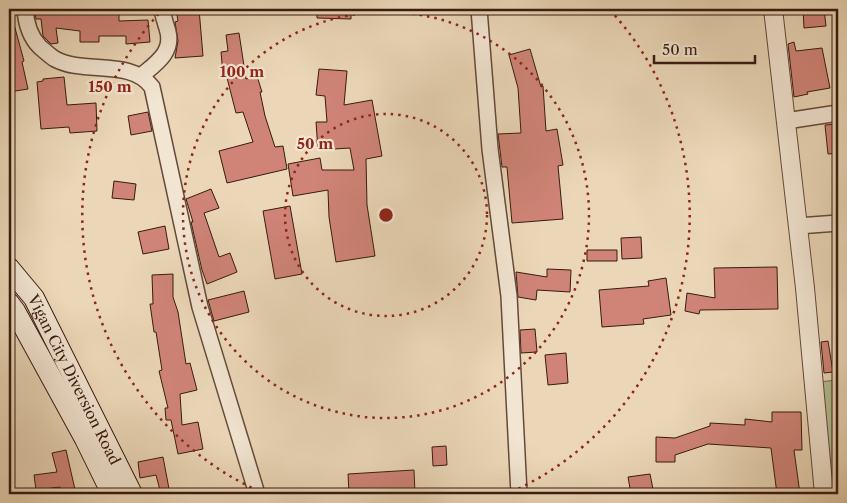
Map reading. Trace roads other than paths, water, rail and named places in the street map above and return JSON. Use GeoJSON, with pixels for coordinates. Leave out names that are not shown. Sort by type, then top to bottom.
{"type":"FeatureCollection","features":[{"type":"Feature","properties":{"kind":"main road","name":"Vigan City Diversion Road"},"geometry":{"type":"LineString","coordinates":[[9,268],[34,298],[132,494]]}},
{"type":"Feature","properties":{"kind":"main road","name":"Vigan City Diversion Road"},"geometry":{"type":"LineString","coordinates":[[9,303],[80,430],[112,494]]}},
{"type":"Feature","properties":{"kind":"street"},"geometry":{"type":"LineString","coordinates":[[25,9],[27,25],[32,36],[56,60],[69,64],[132,72],[146,79],[152,87],[200,307],[257,494]]}},
{"type":"Feature","properties":{"kind":"street"},"geometry":{"type":"LineString","coordinates":[[141,76],[166,54],[169,46],[162,9]]}},
{"type":"Feature","properties":{"kind":"street"},"geometry":{"type":"LineString","coordinates":[[479,9],[490,150],[509,296],[519,494]]}},
{"type":"Feature","properties":{"kind":"street"},"geometry":{"type":"LineString","coordinates":[[773,9],[798,226],[824,494]]}},
{"type":"Feature","properties":{"kind":"street"},"geometry":{"type":"LineString","coordinates":[[786,121],[838,113]]}},
{"type":"Feature","properties":{"kind":"street"},"geometry":{"type":"LineString","coordinates":[[798,226],[838,223]]}}]}
